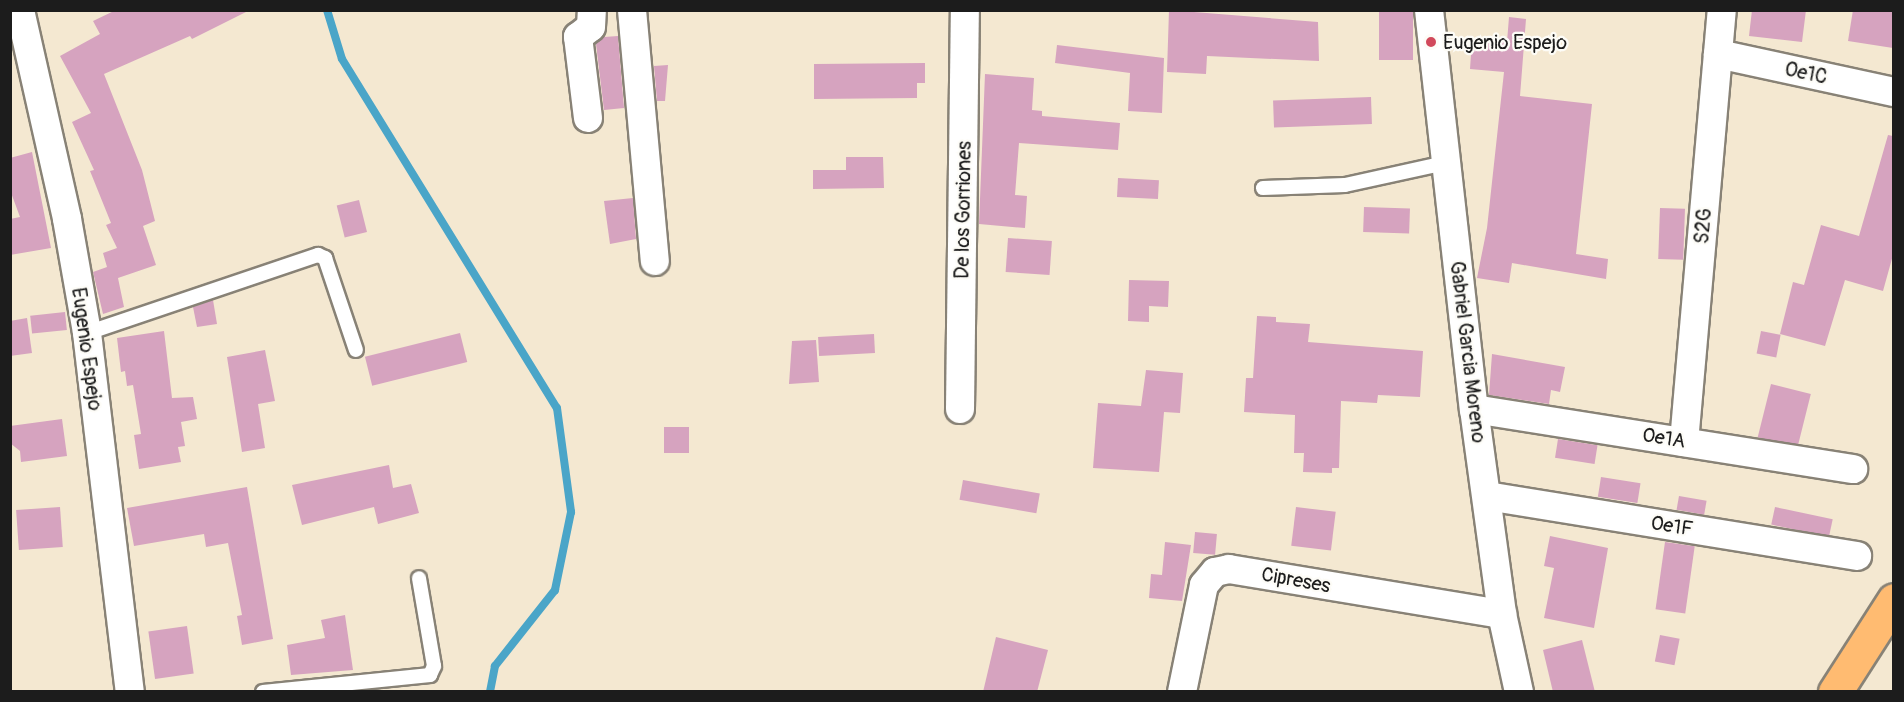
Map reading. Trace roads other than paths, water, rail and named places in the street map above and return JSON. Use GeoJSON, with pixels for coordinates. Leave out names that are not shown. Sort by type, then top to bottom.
{"type":"FeatureCollection","features":[{"type":"Feature","properties":{"kind":"highway"},"geometry":{"type":"LineString","coordinates":[[1835,692],[1893,600]]}},
{"type":"Feature","properties":{"kind":"street"},"geometry":{"type":"LineString","coordinates":[[10,13],[18,10]]}},
{"type":"Feature","properties":{"kind":"street","name":"Eugenio Espejo"},"geometry":{"type":"LineString","coordinates":[[18,10],[67,219],[87,333],[130,692]]}},
{"type":"Feature","properties":{"kind":"street"},"geometry":{"type":"LineString","coordinates":[[588,118],[578,38],[591,27],[591,10]]}},
{"type":"Feature","properties":{"kind":"street"},"geometry":{"type":"LineString","coordinates":[[632,10],[654,261]]}},
{"type":"Feature","properties":{"kind":"street","name":"De los Gorriones"},"geometry":{"type":"LineString","coordinates":[[960,409],[965,10]]}},
{"type":"Feature","properties":{"kind":"street","name":"Gabriel Garcia Moreno"},"geometry":{"type":"LineString","coordinates":[[1428,10],[1474,409],[1502,614],[1519,692]]}},
{"type":"Feature","properties":{"kind":"street","name":"S2G"},"geometry":{"type":"LineString","coordinates":[[1684,441],[1722,10]]}},
{"type":"Feature","properties":{"kind":"street","name":"Oe1C"},"geometry":{"type":"LineString","coordinates":[[1718,54],[1893,92]]}},
{"type":"Feature","properties":{"kind":"street","name":"Oe1A"},"geometry":{"type":"LineString","coordinates":[[1474,409],[1853,469]]}},
{"type":"Feature","properties":{"kind":"street","name":"Oe1F"},"geometry":{"type":"LineString","coordinates":[[1487,496],[1857,556]]}},
{"type":"Feature","properties":{"kind":"street","name":"Cipreses"},"geometry":{"type":"LineString","coordinates":[[1182,692],[1204,585],[1215,572],[1229,569],[1502,614]]}},
{"type":"Feature","properties":{"kind":"lane"},"geometry":{"type":"LineString","coordinates":[[1263,188],[1345,185],[1445,163]]}},
{"type":"Feature","properties":{"kind":"lane"},"geometry":{"type":"LineString","coordinates":[[87,333],[318,255],[325,258],[356,350]]}},
{"type":"Feature","properties":{"kind":"lane"},"geometry":{"type":"LineString","coordinates":[[263,692],[430,675],[434,666],[418,578]]}},
{"type":"Feature","properties":{"kind":"waterway"},"geometry":{"type":"LineString","coordinates":[[327,10],[342,59],[557,408],[571,512],[555,590],[495,666],[490,692]]}},
{"type":"Feature","properties":{"kind":"place","name":"Eugenio Espejo"},"geometry":{"type":"Point","coordinates":[1431,42]}}]}
